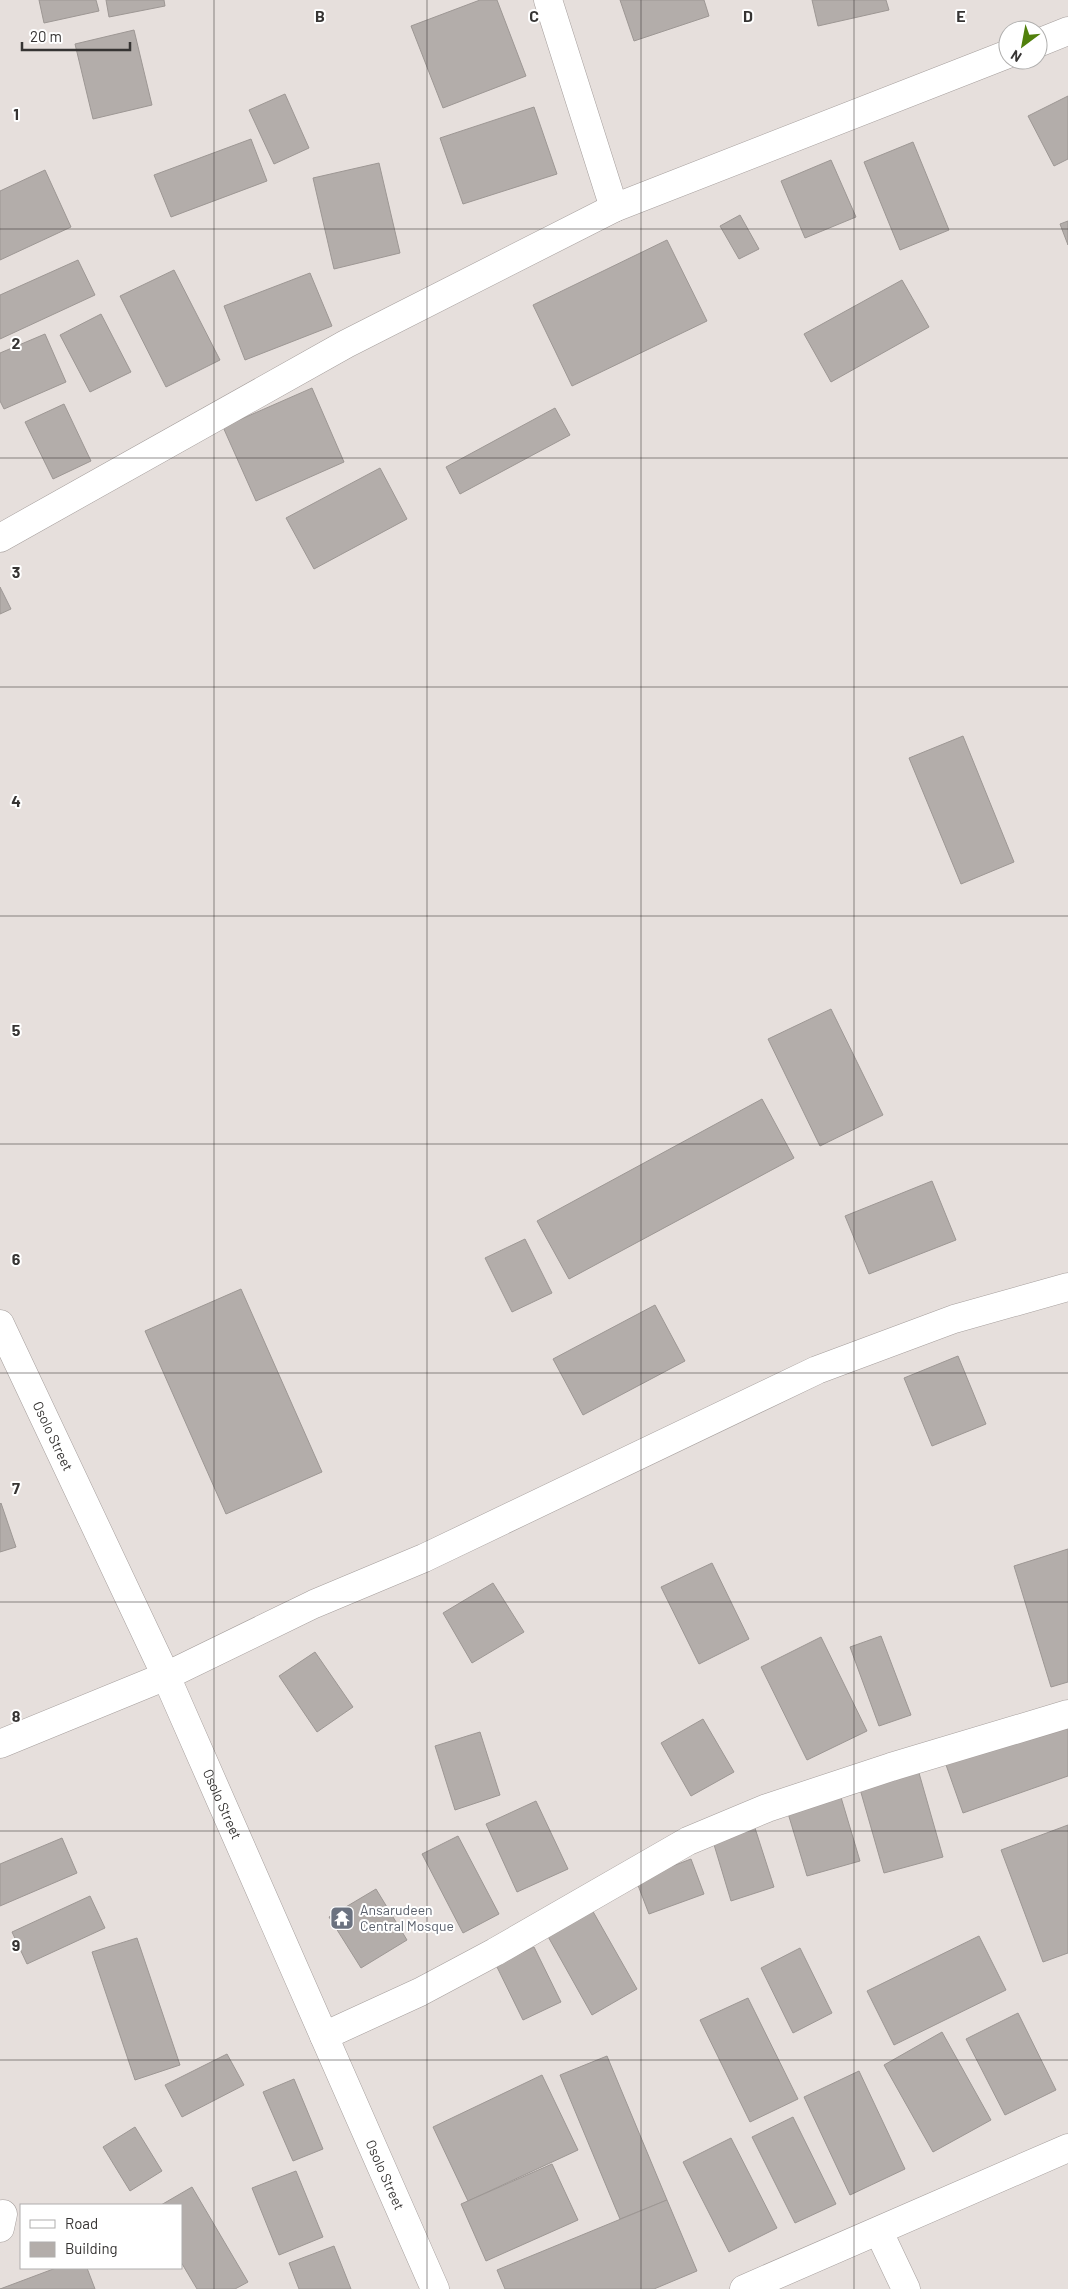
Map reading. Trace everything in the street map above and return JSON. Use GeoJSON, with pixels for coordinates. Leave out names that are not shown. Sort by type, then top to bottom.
{"type":"FeatureCollection","features":[{"type":"Feature","properties":{"kind":"street"},"geometry":{"type":"LineString","coordinates":[[548,0],[614,208]]}},
{"type":"Feature","properties":{"kind":"street"},"geometry":{"type":"LineString","coordinates":[[1048,39],[1068,31]]}},
{"type":"Feature","properties":{"kind":"street"},"geometry":{"type":"LineString","coordinates":[[0,538],[346,344],[614,208],[998,58]]}},
{"type":"Feature","properties":{"kind":"street"},"geometry":{"type":"LineString","coordinates":[[0,1744],[166,1676],[314,1604],[424,1558],[817,1370],[954,1319],[1068,1287]]}},
{"type":"Feature","properties":{"kind":"street","name":"Osolo Street"},"geometry":{"type":"LineString","coordinates":[[0,1324],[166,1676],[436,2289]]}},
{"type":"Feature","properties":{"kind":"street"},"geometry":{"type":"LineString","coordinates":[[324,2036],[420,1992],[495,1952],[688,1841],[776,1805],[891,1767],[1068,1714]]}},
{"type":"Feature","properties":{"kind":"street"},"geometry":{"type":"LineString","coordinates":[[744,2289],[879,2232],[1068,2148]]}},
{"type":"Feature","properties":{"kind":"street"},"geometry":{"type":"LineString","coordinates":[[879,2232],[906,2289]]}},
{"type":"Feature","properties":{"kind":"building"},"geometry":{"type":"Polygon","coordinates":[[[39,0],[96,0],[99,11],[44,23],[39,0]]]}},
{"type":"Feature","properties":{"kind":"building"},"geometry":{"type":"Polygon","coordinates":[[[106,0],[164,0],[165,6],[109,17],[106,0]]]}},
{"type":"Feature","properties":{"kind":"building"},"geometry":{"type":"Polygon","coordinates":[[[480,0],[497,0],[526,76],[443,108],[411,26],[480,0]]]}},
{"type":"Feature","properties":{"kind":"building"},"geometry":{"type":"Polygon","coordinates":[[[620,0],[704,0],[709,16],[634,41],[620,0]]]}},
{"type":"Feature","properties":{"kind":"building"},"geometry":{"type":"Polygon","coordinates":[[[812,0],[886,0],[889,10],[818,26],[812,0]]]}},
{"type":"Feature","properties":{"kind":"building"},"geometry":{"type":"Polygon","coordinates":[[[134,30],[152,105],[93,119],[75,44],[134,30]]]}},
{"type":"Feature","properties":{"kind":"building"},"geometry":{"type":"Polygon","coordinates":[[[285,94],[309,148],[274,164],[249,110],[285,94]]]}},
{"type":"Feature","properties":{"kind":"building"},"geometry":{"type":"Polygon","coordinates":[[[1068,96],[1068,159],[1054,166],[1028,116],[1068,96]]]}},
{"type":"Feature","properties":{"kind":"building"},"geometry":{"type":"Polygon","coordinates":[[[534,107],[557,174],[463,204],[440,138],[534,107]]]}},
{"type":"Feature","properties":{"kind":"building"},"geometry":{"type":"Polygon","coordinates":[[[251,139],[267,181],[171,217],[154,175],[251,139]]]}},
{"type":"Feature","properties":{"kind":"building"},"geometry":{"type":"Polygon","coordinates":[[[913,142],[949,230],[900,250],[864,162],[913,142]]]}},
{"type":"Feature","properties":{"kind":"building"},"geometry":{"type":"Polygon","coordinates":[[[831,160],[856,217],[805,238],[781,181],[831,160]]]}},
{"type":"Feature","properties":{"kind":"building"},"geometry":{"type":"Polygon","coordinates":[[[379,163],[400,253],[334,269],[313,178],[379,163]]]}},
{"type":"Feature","properties":{"kind":"building"},"geometry":{"type":"Polygon","coordinates":[[[45,170],[71,227],[0,260],[0,191],[45,170]]]}},
{"type":"Feature","properties":{"kind":"building"},"geometry":{"type":"Polygon","coordinates":[[[740,215],[759,249],[739,259],[720,226],[740,215]]]}},
{"type":"Feature","properties":{"kind":"building"},"geometry":{"type":"Polygon","coordinates":[[[1068,221],[1068,245],[1060,224],[1068,221]]]}},
{"type":"Feature","properties":{"kind":"building"},"geometry":{"type":"Polygon","coordinates":[[[667,240],[707,321],[572,386],[533,305],[667,240]]]}},
{"type":"Feature","properties":{"kind":"building"},"geometry":{"type":"Polygon","coordinates":[[[78,260],[95,295],[0,339],[0,295],[78,260]]]}},
{"type":"Feature","properties":{"kind":"building"},"geometry":{"type":"Polygon","coordinates":[[[174,270],[220,360],[166,387],[120,296],[174,270]]]}},
{"type":"Feature","properties":{"kind":"building"},"geometry":{"type":"Polygon","coordinates":[[[310,273],[332,326],[245,360],[224,306],[310,273]]]}},
{"type":"Feature","properties":{"kind":"building"},"geometry":{"type":"Polygon","coordinates":[[[902,280],[929,327],[831,382],[804,334],[902,280]]]}},
{"type":"Feature","properties":{"kind":"building"},"geometry":{"type":"Polygon","coordinates":[[[101,314],[131,372],[90,392],[60,335],[101,314]]]}},
{"type":"Feature","properties":{"kind":"building"},"geometry":{"type":"Polygon","coordinates":[[[45,334],[66,382],[4,409],[0,401],[0,353],[45,334]]]}},
{"type":"Feature","properties":{"kind":"building"},"geometry":{"type":"Polygon","coordinates":[[[312,388],[344,462],[256,501],[223,427],[312,388]]]}},
{"type":"Feature","properties":{"kind":"building"},"geometry":{"type":"Polygon","coordinates":[[[64,404],[91,461],[53,479],[25,422],[64,404]]]}},
{"type":"Feature","properties":{"kind":"building"},"geometry":{"type":"Polygon","coordinates":[[[555,408],[570,435],[460,494],[446,467],[555,408]]]}},
{"type":"Feature","properties":{"kind":"building"},"geometry":{"type":"Polygon","coordinates":[[[380,468],[407,519],[314,569],[286,518],[380,468]]]}},
{"type":"Feature","properties":{"kind":"building"},"geometry":{"type":"Polygon","coordinates":[[[0,587],[11,609],[0,614],[0,587]]]}},
{"type":"Feature","properties":{"kind":"building"},"geometry":{"type":"Polygon","coordinates":[[[963,736],[1014,862],[961,884],[909,758],[963,736]]]}},
{"type":"Feature","properties":{"kind":"building"},"geometry":{"type":"Polygon","coordinates":[[[831,1009],[883,1115],[820,1146],[768,1039],[831,1009]]]}},
{"type":"Feature","properties":{"kind":"building"},"geometry":{"type":"Polygon","coordinates":[[[762,1099],[794,1158],[569,1279],[537,1221],[762,1099]]]}},
{"type":"Feature","properties":{"kind":"building"},"geometry":{"type":"Polygon","coordinates":[[[932,1181],[956,1240],[869,1274],[845,1216],[932,1181]]]}},
{"type":"Feature","properties":{"kind":"building"},"geometry":{"type":"Polygon","coordinates":[[[525,1239],[552,1293],[512,1312],[485,1258],[525,1239]]]}},
{"type":"Feature","properties":{"kind":"building"},"geometry":{"type":"Polygon","coordinates":[[[241,1289],[322,1472],[226,1514],[145,1331],[241,1289]]]}},
{"type":"Feature","properties":{"kind":"building"},"geometry":{"type":"Polygon","coordinates":[[[655,1305],[685,1361],[583,1415],[553,1359],[655,1305]]]}},
{"type":"Feature","properties":{"kind":"building"},"geometry":{"type":"Polygon","coordinates":[[[958,1356],[986,1424],[932,1446],[904,1378],[958,1356]]]}},
{"type":"Feature","properties":{"kind":"building"},"geometry":{"type":"Polygon","coordinates":[[[0,1504],[16,1547],[0,1552],[0,1504]]]}},
{"type":"Feature","properties":{"kind":"building"},"geometry":{"type":"Polygon","coordinates":[[[1068,1549],[1068,1682],[1051,1687],[1014,1566],[1068,1549]]]}},
{"type":"Feature","properties":{"kind":"building"},"geometry":{"type":"Polygon","coordinates":[[[712,1563],[749,1639],[699,1664],[661,1587],[712,1563]]]}},
{"type":"Feature","properties":{"kind":"building"},"geometry":{"type":"Polygon","coordinates":[[[493,1583],[524,1632],[472,1663],[443,1613],[493,1583]]]}},
{"type":"Feature","properties":{"kind":"building"},"geometry":{"type":"Polygon","coordinates":[[[881,1636],[911,1715],[879,1726],[850,1647],[881,1636]]]}},
{"type":"Feature","properties":{"kind":"building"},"geometry":{"type":"Polygon","coordinates":[[[821,1637],[867,1731],[807,1760],[761,1667],[821,1637]]]}},
{"type":"Feature","properties":{"kind":"building"},"geometry":{"type":"Polygon","coordinates":[[[315,1652],[353,1707],[317,1732],[279,1676],[315,1652]]]}},
{"type":"Feature","properties":{"kind":"building"},"geometry":{"type":"Polygon","coordinates":[[[703,1719],[734,1772],[691,1796],[661,1743],[703,1719]]]}},
{"type":"Feature","properties":{"kind":"building"},"geometry":{"type":"Polygon","coordinates":[[[1068,1719],[1068,1776],[963,1813],[945,1762],[1068,1719]]]}},
{"type":"Feature","properties":{"kind":"building"},"geometry":{"type":"Polygon","coordinates":[[[480,1732],[500,1795],[455,1810],[435,1746],[480,1732]]]}},
{"type":"Feature","properties":{"kind":"building"},"geometry":{"type":"Polygon","coordinates":[[[917,1766],[943,1857],[884,1873],[858,1782],[917,1766]]]}},
{"type":"Feature","properties":{"kind":"building"},"geometry":{"type":"Polygon","coordinates":[[[840,1794],[860,1861],[807,1876],[787,1810],[840,1794]]]}},
{"type":"Feature","properties":{"kind":"building"},"geometry":{"type":"Polygon","coordinates":[[[536,1801],[568,1869],[517,1892],[486,1824],[536,1801]]]}},
{"type":"Feature","properties":{"kind":"building"},"geometry":{"type":"Polygon","coordinates":[[[754,1825],[774,1887],[731,1901],[712,1838],[754,1825]]]}},
{"type":"Feature","properties":{"kind":"building"},"geometry":{"type":"Polygon","coordinates":[[[1068,1825],[1068,1953],[1043,1962],[1001,1850],[1068,1825]]]}},
{"type":"Feature","properties":{"kind":"building"},"geometry":{"type":"Polygon","coordinates":[[[458,1836],[499,1914],[463,1933],[422,1854],[458,1836]]]}},
{"type":"Feature","properties":{"kind":"building"},"geometry":{"type":"Polygon","coordinates":[[[62,1838],[77,1873],[0,1906],[0,1864],[62,1838]]]}},
{"type":"Feature","properties":{"kind":"building"},"geometry":{"type":"Polygon","coordinates":[[[691,1859],[704,1894],[649,1914],[636,1880],[691,1859]]]}},
{"type":"Feature","properties":{"kind":"building"},"geometry":{"type":"Polygon","coordinates":[[[376,1889],[407,1940],[361,1968],[329,1917],[376,1889]]]}},
{"type":"Feature","properties":{"kind":"building"},"geometry":{"type":"Polygon","coordinates":[[[90,1896],[105,1928],[27,1964],[12,1932],[90,1896]]]}},
{"type":"Feature","properties":{"kind":"building"},"geometry":{"type":"Polygon","coordinates":[[[591,1908],[637,1989],[592,2015],[546,1933],[591,1908]]]}},
{"type":"Feature","properties":{"kind":"building"},"geometry":{"type":"Polygon","coordinates":[[[979,1936],[1006,1990],[894,2045],[867,1991],[979,1936]]]}},
{"type":"Feature","properties":{"kind":"building"},"geometry":{"type":"Polygon","coordinates":[[[137,1938],[180,2065],[135,2080],[92,1952],[137,1938]]]}},
{"type":"Feature","properties":{"kind":"building"},"geometry":{"type":"Polygon","coordinates":[[[534,1947],[561,2002],[523,2020],[496,1965],[534,1947]]]}},
{"type":"Feature","properties":{"kind":"building"},"geometry":{"type":"Polygon","coordinates":[[[800,1948],[832,2013],[793,2033],[761,1968],[800,1948]]]}},
{"type":"Feature","properties":{"kind":"building"},"geometry":{"type":"Polygon","coordinates":[[[748,1998],[798,2099],[750,2122],[700,2020],[748,1998]]]}},
{"type":"Feature","properties":{"kind":"building"},"geometry":{"type":"Polygon","coordinates":[[[1018,2013],[1056,2090],[1005,2115],[966,2039],[1018,2013]]]}},
{"type":"Feature","properties":{"kind":"building"},"geometry":{"type":"Polygon","coordinates":[[[942,2032],[991,2120],[933,2152],[884,2065],[942,2032]]]}},
{"type":"Feature","properties":{"kind":"building"},"geometry":{"type":"Polygon","coordinates":[[[227,2054],[244,2085],[182,2117],[165,2085],[227,2054]]]}},
{"type":"Feature","properties":{"kind":"building"},"geometry":{"type":"Polygon","coordinates":[[[607,2056],[667,2200],[620,2219],[560,2075],[607,2056]]]}},
{"type":"Feature","properties":{"kind":"building"},"geometry":{"type":"Polygon","coordinates":[[[859,2071],[905,2169],[850,2195],[804,2097],[859,2071]]]}},
{"type":"Feature","properties":{"kind":"building"},"geometry":{"type":"Polygon","coordinates":[[[542,2075],[578,2150],[468,2201],[433,2127],[542,2075]]]}},
{"type":"Feature","properties":{"kind":"building"},"geometry":{"type":"Polygon","coordinates":[[[294,2079],[323,2149],[293,2161],[263,2092],[294,2079]]]}},
{"type":"Feature","properties":{"kind":"building"},"geometry":{"type":"Polygon","coordinates":[[[793,2117],[836,2204],[795,2223],[752,2137],[793,2117]]]}},
{"type":"Feature","properties":{"kind":"building"},"geometry":{"type":"Polygon","coordinates":[[[135,2127],[162,2171],[130,2191],[103,2147],[135,2127]]]}},
{"type":"Feature","properties":{"kind":"building"},"geometry":{"type":"Polygon","coordinates":[[[731,2138],[777,2228],[729,2252],[683,2162],[731,2138]]]}},
{"type":"Feature","properties":{"kind":"building"},"geometry":{"type":"Polygon","coordinates":[[[552,2164],[578,2220],[486,2261],[461,2204],[552,2164]]]}},
{"type":"Feature","properties":{"kind":"building"},"geometry":{"type":"Polygon","coordinates":[[[296,2171],[323,2237],[279,2255],[252,2188],[296,2171]]]}},
{"type":"Feature","properties":{"kind":"building"},"geometry":{"type":"Polygon","coordinates":[[[192,2187],[248,2282],[235,2289],[197,2289],[182,2264],[182,2204],[163,2204],[192,2187]]]}},
{"type":"Feature","properties":{"kind":"building"},"geometry":{"type":"Polygon","coordinates":[[[667,2200],[697,2271],[654,2289],[505,2289],[497,2270],[667,2200]]]}},
{"type":"Feature","properties":{"kind":"building"},"geometry":{"type":"Polygon","coordinates":[[[334,2246],[351,2289],[299,2289],[289,2263],[334,2246]]]}},
{"type":"Feature","properties":{"kind":"building"},"geometry":{"type":"Polygon","coordinates":[[[53,2269],[87,2269],[95,2289],[0,2289],[53,2269]]]}},
{"type":"Feature","properties":{"kind":"place","name":"Ansarudeen Central Mosque"},"geometry":{"type":"Point","coordinates":[342,1918]}}]}
